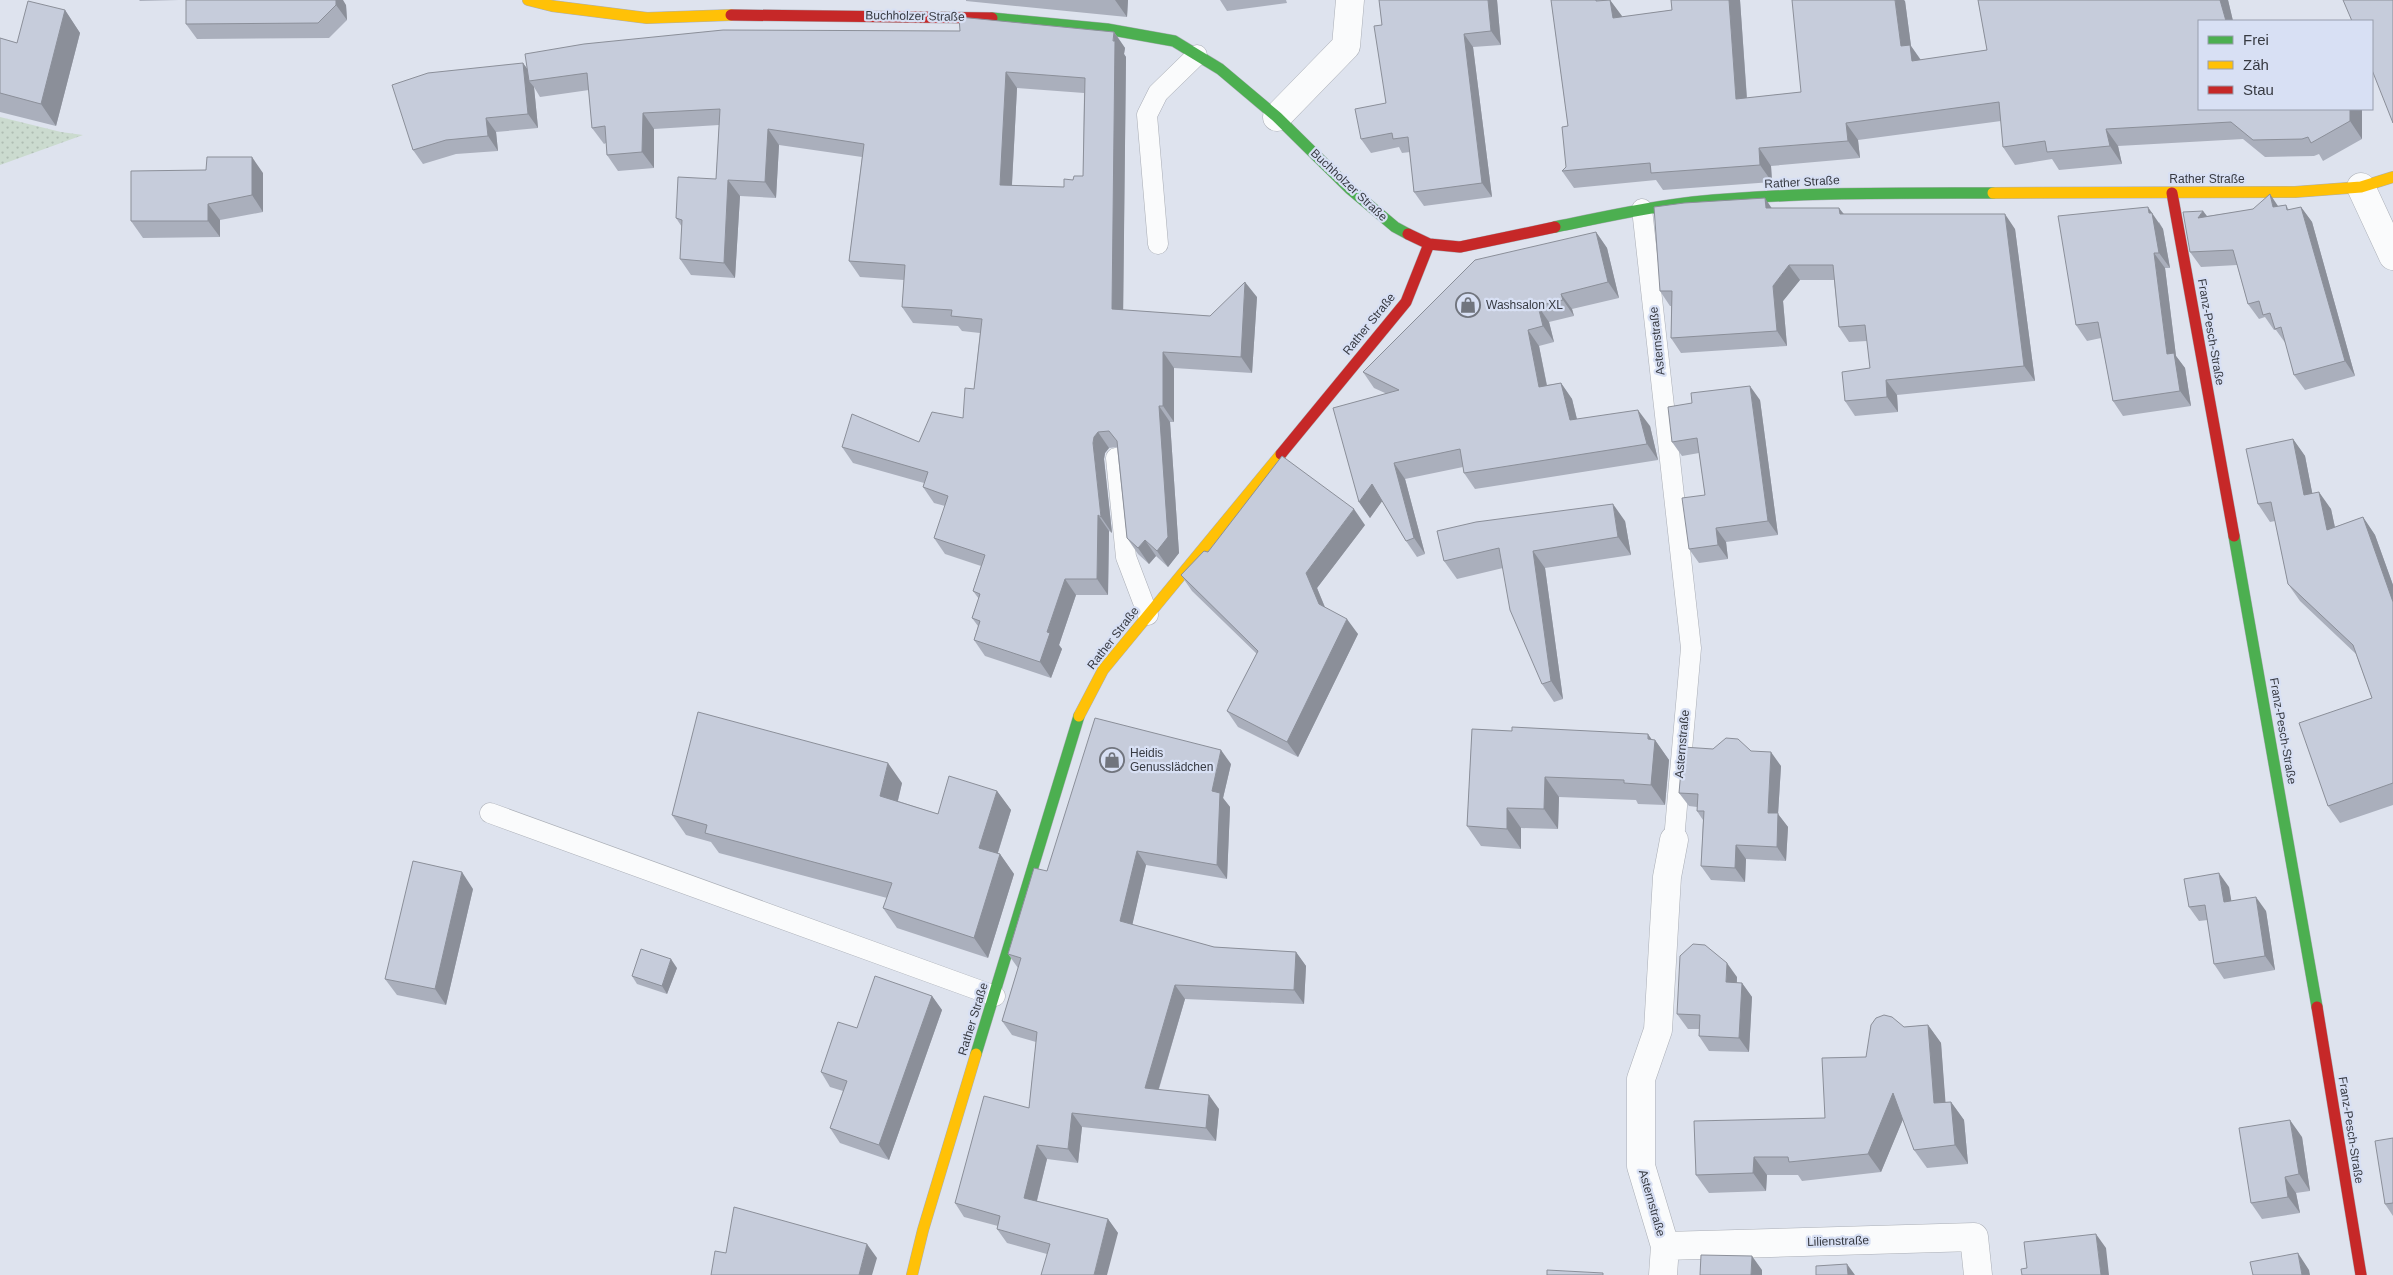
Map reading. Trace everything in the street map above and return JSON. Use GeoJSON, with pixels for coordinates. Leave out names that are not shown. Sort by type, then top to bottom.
{"type":"FeatureCollection","features":[{"type":"Feature","properties":{"kind":"street","name":"Buchholzer Straße"},"geometry":{"type":"LineString","coordinates":[[528,0],[552,6],[647,18],[750,14],[990,18],[1107,29],[1174,41],[1220,69],[1277,117],[1350,189],[1394,227],[1429,244]]}},
{"type":"Feature","properties":{"kind":"street"},"geometry":{"type":"LineString","coordinates":[[1277,117],[1346,46],[1350,0]]}},
{"type":"Feature","properties":{"kind":"street","name":"Rather Straße"},"geometry":{"type":"LineString","coordinates":[[912,1275],[922,1230],[995,996],[1075,723],[1103,670],[1406,302],[1429,244],[1460,246],[1642,209],[1693,202],[1850,193],[2295,192],[2361,187],[2393,177]]}},
{"type":"Feature","properties":{"kind":"street"},"geometry":{"type":"LineString","coordinates":[[2361,187],[2393,256]]}},
{"type":"Feature","properties":{"kind":"street","name":"Franz-Pesch-Straße"},"geometry":{"type":"LineString","coordinates":[[2172,193],[2295,878],[2361,1275]]}},
{"type":"Feature","properties":{"kind":"street","name":"Asternstraße"},"geometry":{"type":"LineString","coordinates":[[1663,1275],[1665,1246],[1641,1166],[1641,1079],[1658,1030],[1667,877],[1674,840]]}},
{"type":"Feature","properties":{"kind":"street","name":"Lilienstraße"},"geometry":{"type":"LineString","coordinates":[[1665,1246],[1974,1237],[1978,1275]]}},
{"type":"Feature","properties":{"kind":"lane"},"geometry":{"type":"LineString","coordinates":[[1158,244],[1147,115],[1158,93],[1197,55]]}},
{"type":"Feature","properties":{"kind":"lane","name":"Asternstraße"},"geometry":{"type":"LineString","coordinates":[[1642,209],[1691,648],[1674,840]]}},
{"type":"Feature","properties":{"kind":"lane"},"geometry":{"type":"LineString","coordinates":[[1116,458],[1126,557],[1148,615]]}},
{"type":"Feature","properties":{"kind":"lane"},"geometry":{"type":"LineString","coordinates":[[490,813],[995,996]]}},
{"type":"Feature","properties":{"kind":"green space"},"geometry":{"type":"Polygon","coordinates":[[[0,117],[61,132],[83,135],[0,165],[0,117]]]}},
{"type":"Feature","properties":{"kind":"building"},"geometry":{"type":"Polygon","coordinates":[[[186,0],[336,0],[336,5],[318,23],[186,24],[186,0]]]}},
{"type":"Feature","properties":{"kind":"building"},"geometry":{"type":"Polygon","coordinates":[[[1379,0],[1488,0],[1491,31],[1464,34],[1482,183],[1414,192],[1408,137],[1393,139],[1392,133],[1361,139],[1355,109],[1386,103],[1374,26],[1382,25],[1379,0]]]}},
{"type":"Feature","properties":{"kind":"building"},"geometry":{"type":"Polygon","coordinates":[[[1551,0],[1610,0],[1613,18],[1672,10],[1671,0],[1729,0],[1736,99],[1801,92],[1792,0],[1895,0],[1901,46],[1910,45],[1912,61],[1987,50],[1978,0],[2220,0],[2226,20],[2198,20],[2198,110],[2350,110],[2350,121],[2311,143],[2308,137],[2302,139],[2253,140],[2231,122],[2106,129],[2110,146],[2047,152],[2045,141],[2003,147],[1999,102],[1846,123],[1848,141],[1759,148],[1760,165],[1651,173],[1650,163],[1562,171],[1566,167],[1562,127],[1568,126],[1551,0]]]}},
{"type":"Feature","properties":{"kind":"building"},"geometry":{"type":"Polygon","coordinates":[[[2343,0],[2393,0],[2393,123],[2373,73],[2373,20],[2352,20],[2343,0]]]}},
{"type":"Feature","properties":{"kind":"building"},"geometry":{"type":"Polygon","coordinates":[[[28,1],[65,10],[41,104],[0,93],[0,38],[17,43],[28,1]]]}},
{"type":"Feature","properties":{"kind":"building"},"geometry":{"type":"Polygon","coordinates":[[[959,17],[1114,32],[1112,309],[1210,316],[1245,282],[1241,357],[1163,352],[1163,406],[1159,406],[1168,537],[1157,551],[1145,540],[1138,548],[1127,538],[1117,441],[1109,431],[1098,432],[1094,437],[1093,443],[1101,517],[1098,515],[1097,579],[1065,579],[1047,632],[1050,633],[1040,662],[974,640],[980,621],[972,618],[980,594],[973,591],[985,555],[934,538],[948,496],[923,487],[928,472],[842,447],[852,414],[919,442],[932,412],[963,418],[965,388],[974,389],[982,319],[951,316],[952,310],[902,307],[905,265],[849,261],[864,144],[768,129],[765,182],[728,180],[724,263],[680,259],[682,220],[676,218],[678,177],[716,179],[720,109],[643,113],[642,152],[607,155],[605,126],[592,128],[587,73],[529,81],[525,54],[584,44],[723,30],[960,31],[959,17]],[[1006,72],[1000,185],[1064,187],[1064,179],[1073,180],[1074,176],[1083,176],[1085,78],[1006,72]]]}},
{"type":"Feature","properties":{"kind":"building"},"geometry":{"type":"Polygon","coordinates":[[[523,63],[528,114],[486,118],[488,136],[446,140],[413,150],[392,85],[428,73],[523,63]]]}},
{"type":"Feature","properties":{"kind":"building"},"geometry":{"type":"Polygon","coordinates":[[[207,157],[252,157],[252,195],[208,204],[208,221],[131,221],[131,171],[206,170],[207,157]]]}},
{"type":"Feature","properties":{"kind":"building"},"geometry":{"type":"Polygon","coordinates":[[[2270,194],[2273,207],[2286,205],[2287,210],[2301,207],[2345,361],[2294,375],[2281,327],[2275,329],[2270,313],[2263,315],[2259,301],[2248,304],[2233,250],[2190,252],[2183,212],[2203,211],[2198,218],[2253,209],[2270,194]]]}},
{"type":"Feature","properties":{"kind":"building"},"geometry":{"type":"Polygon","coordinates":[[[1765,198],[1766,208],[1839,208],[1840,214],[2005,214],[2024,366],[1886,380],[1887,397],[1845,401],[1842,372],[1870,368],[1865,325],[1839,327],[1833,265],[1789,265],[1773,286],[1777,331],[1671,338],[1672,291],[1660,291],[1654,207],[1684,203],[1765,198]]]}},
{"type":"Feature","properties":{"kind":"building"},"geometry":{"type":"Polygon","coordinates":[[[2148,207],[2149,213],[2152,213],[2159,253],[2154,253],[2167,354],[2174,353],[2180,391],[2113,401],[2098,322],[2076,325],[2058,216],[2148,207]]]}},
{"type":"Feature","properties":{"kind":"building"},"geometry":{"type":"Polygon","coordinates":[[[1596,232],[1608,282],[1561,294],[1563,300],[1538,306],[1543,326],[1528,330],[1539,387],[1561,383],[1570,420],[1638,410],[1647,444],[1464,473],[1460,449],[1394,463],[1414,538],[1406,541],[1372,484],[1359,502],[1333,408],[1399,390],[1363,372],[1475,260],[1596,232]]]}},
{"type":"Feature","properties":{"kind":"building"},"geometry":{"type":"Polygon","coordinates":[[[1750,386],[1768,521],[1716,528],[1718,545],[1689,549],[1682,498],[1705,495],[1697,438],[1672,442],[1668,407],[1692,403],[1691,393],[1750,386]]]}},
{"type":"Feature","properties":{"kind":"building"},"geometry":{"type":"Polygon","coordinates":[[[2293,439],[2304,495],[2319,492],[2327,530],[2363,517],[2393,602],[2393,783],[2328,806],[2299,723],[2372,698],[2353,645],[2288,584],[2271,502],[2258,504],[2246,449],[2293,439]]]}},
{"type":"Feature","properties":{"kind":"building"},"geometry":{"type":"Polygon","coordinates":[[[1282,456],[1354,509],[1306,573],[1319,604],[1347,619],[1287,742],[1227,711],[1258,651],[1181,575],[1204,551],[1208,552],[1282,456]]]}},
{"type":"Feature","properties":{"kind":"building"},"geometry":{"type":"Polygon","coordinates":[[[1613,504],[1618,537],[1533,551],[1551,681],[1542,684],[1510,610],[1499,548],[1444,561],[1437,531],[1476,522],[1613,504]]]}},
{"type":"Feature","properties":{"kind":"building"},"geometry":{"type":"Polygon","coordinates":[[[698,712],[888,763],[880,796],[938,814],[949,776],[997,791],[979,848],[1000,854],[974,938],[883,908],[892,883],[705,833],[707,825],[672,815],[698,712]]]}},
{"type":"Feature","properties":{"kind":"building"},"geometry":{"type":"Polygon","coordinates":[[[1095,718],[1221,750],[1212,791],[1220,793],[1217,865],[1137,851],[1120,921],[1214,947],[1296,952],[1294,990],[1175,985],[1145,1088],[1209,1095],[1206,1128],[1072,1113],[1068,1149],[1037,1145],[1024,1198],[1108,1219],[1094,1275],[1041,1275],[1050,1244],[997,1229],[1000,1216],[955,1203],[984,1096],[1029,1108],[1037,1032],[1002,1021],[1021,958],[1008,954],[1034,868],[1047,871],[1095,718]]]}},
{"type":"Feature","properties":{"kind":"building"},"geometry":{"type":"Polygon","coordinates":[[[1512,727],[1648,734],[1648,739],[1655,740],[1651,785],[1624,783],[1624,780],[1545,777],[1544,809],[1507,808],[1507,829],[1467,826],[1472,729],[1512,731],[1512,727]]]}},
{"type":"Feature","properties":{"kind":"building"},"geometry":{"type":"Polygon","coordinates":[[[1726,738],[1738,739],[1751,751],[1771,752],[1768,813],[1778,813],[1777,847],[1736,845],[1735,868],[1701,866],[1704,811],[1697,811],[1698,794],[1679,793],[1683,747],[1713,749],[1726,738]]]}},
{"type":"Feature","properties":{"kind":"building"},"geometry":{"type":"Polygon","coordinates":[[[413,861],[462,872],[435,989],[385,979],[413,861]]]}},
{"type":"Feature","properties":{"kind":"building"},"geometry":{"type":"Polygon","coordinates":[[[2219,873],[2224,902],[2256,897],[2265,956],[2214,964],[2205,905],[2189,907],[2184,879],[2219,873]]]}},
{"type":"Feature","properties":{"kind":"building"},"geometry":{"type":"Polygon","coordinates":[[[1693,944],[1705,945],[1727,963],[1726,982],[1742,983],[1739,1038],[1699,1036],[1700,1015],[1677,1014],[1680,956],[1693,944]]]}},
{"type":"Feature","properties":{"kind":"building"},"geometry":{"type":"Polygon","coordinates":[[[641,949],[671,959],[662,986],[632,976],[641,949]]]}},
{"type":"Feature","properties":{"kind":"building"},"geometry":{"type":"Polygon","coordinates":[[[875,976],[932,996],[879,1145],[830,1128],[847,1081],[821,1072],[838,1022],[857,1028],[875,976]]]}},
{"type":"Feature","properties":{"kind":"building"},"geometry":{"type":"Polygon","coordinates":[[[1884,1015],[1892,1017],[1904,1027],[1928,1025],[1934,1103],[1951,1102],[1955,1145],[1914,1150],[1893,1093],[1868,1154],[1789,1162],[1788,1157],[1754,1157],[1753,1173],[1696,1175],[1694,1121],[1825,1118],[1822,1058],[1866,1057],[1871,1025],[1876,1018],[1884,1015]]]}},
{"type":"Feature","properties":{"kind":"building"},"geometry":{"type":"Polygon","coordinates":[[[2290,1120],[2299,1174],[2285,1177],[2288,1197],[2251,1203],[2239,1128],[2290,1120]]]}},
{"type":"Feature","properties":{"kind":"building"},"geometry":{"type":"Polygon","coordinates":[[[2393,1138],[2393,1203],[2385,1204],[2375,1141],[2393,1138]]]}},
{"type":"Feature","properties":{"kind":"building"},"geometry":{"type":"Polygon","coordinates":[[[734,1207],[867,1244],[859,1275],[711,1275],[715,1251],[726,1253],[734,1207]]]}},
{"type":"Feature","properties":{"kind":"building"},"geometry":{"type":"Polygon","coordinates":[[[2096,1234],[2101,1275],[2022,1275],[2021,1269],[2027,1268],[2024,1242],[2096,1234]]]}},
{"type":"Feature","properties":{"kind":"building"},"geometry":{"type":"Polygon","coordinates":[[[2298,1253],[2302,1275],[2253,1275],[2250,1262],[2298,1253]]]}},
{"type":"Feature","properties":{"kind":"building"},"geometry":{"type":"Polygon","coordinates":[[[1701,1255],[1752,1256],[1751,1275],[1700,1275],[1701,1255]]]}},
{"type":"Feature","properties":{"kind":"building"},"geometry":{"type":"Polygon","coordinates":[[[1847,1264],[1848,1275],[1816,1275],[1816,1266],[1847,1264]]]}},
{"type":"Feature","properties":{"kind":"building"},"geometry":{"type":"Polygon","coordinates":[[[1547,1270],[1603,1273],[1603,1275],[1547,1275],[1547,1270]]]}},
{"type":"Feature","properties":{"kind":"traffic: fast"},"geometry":{"type":"LineString","coordinates":[[992,18],[1107,29],[1174,41],[1220,69],[1277,117],[1350,189],[1395,227],[1408,234]]}},
{"type":"Feature","properties":{"kind":"traffic: fast"},"geometry":{"type":"LineString","coordinates":[[1555,227],[1658,207],[1768,196],[1993,193]]}},
{"type":"Feature","properties":{"kind":"traffic: fast"},"geometry":{"type":"LineString","coordinates":[[2234,536],[2317,1007]]}},
{"type":"Feature","properties":{"kind":"traffic: fast"},"geometry":{"type":"LineString","coordinates":[[976,1054],[1079,716]]}},
{"type":"Feature","properties":{"kind":"traffic: slow"},"geometry":{"type":"LineString","coordinates":[[528,0],[552,6],[647,18],[731,15]]}},
{"type":"Feature","properties":{"kind":"traffic: slow"},"geometry":{"type":"LineString","coordinates":[[1993,193],[2295,192],[2361,187],[2393,177]]}},
{"type":"Feature","properties":{"kind":"traffic: slow"},"geometry":{"type":"LineString","coordinates":[[1079,716],[1103,670],[1281,454]]}},
{"type":"Feature","properties":{"kind":"traffic: slow"},"geometry":{"type":"LineString","coordinates":[[912,1275],[923,1230],[976,1054]]}},
{"type":"Feature","properties":{"kind":"traffic: jam"},"geometry":{"type":"LineString","coordinates":[[731,15],[992,18]]}},
{"type":"Feature","properties":{"kind":"traffic: jam"},"geometry":{"type":"LineString","coordinates":[[2172,193],[2234,536]]}},
{"type":"Feature","properties":{"kind":"traffic: jam"},"geometry":{"type":"LineString","coordinates":[[1408,234],[1429,244],[1460,247],[1555,227]]}},
{"type":"Feature","properties":{"kind":"traffic: jam"},"geometry":{"type":"LineString","coordinates":[[1281,454],[1406,302],[1429,244]]}},
{"type":"Feature","properties":{"kind":"traffic: jam"},"geometry":{"type":"LineString","coordinates":[[2317,1007],[2361,1275]]}},
{"type":"Feature","properties":{"kind":"place","name":"Washsalon XL"},"geometry":{"type":"Point","coordinates":[1468,305]}},
{"type":"Feature","properties":{"kind":"place","name":"Heidis Genusslädchen"},"geometry":{"type":"Point","coordinates":[1112,760]}}]}
